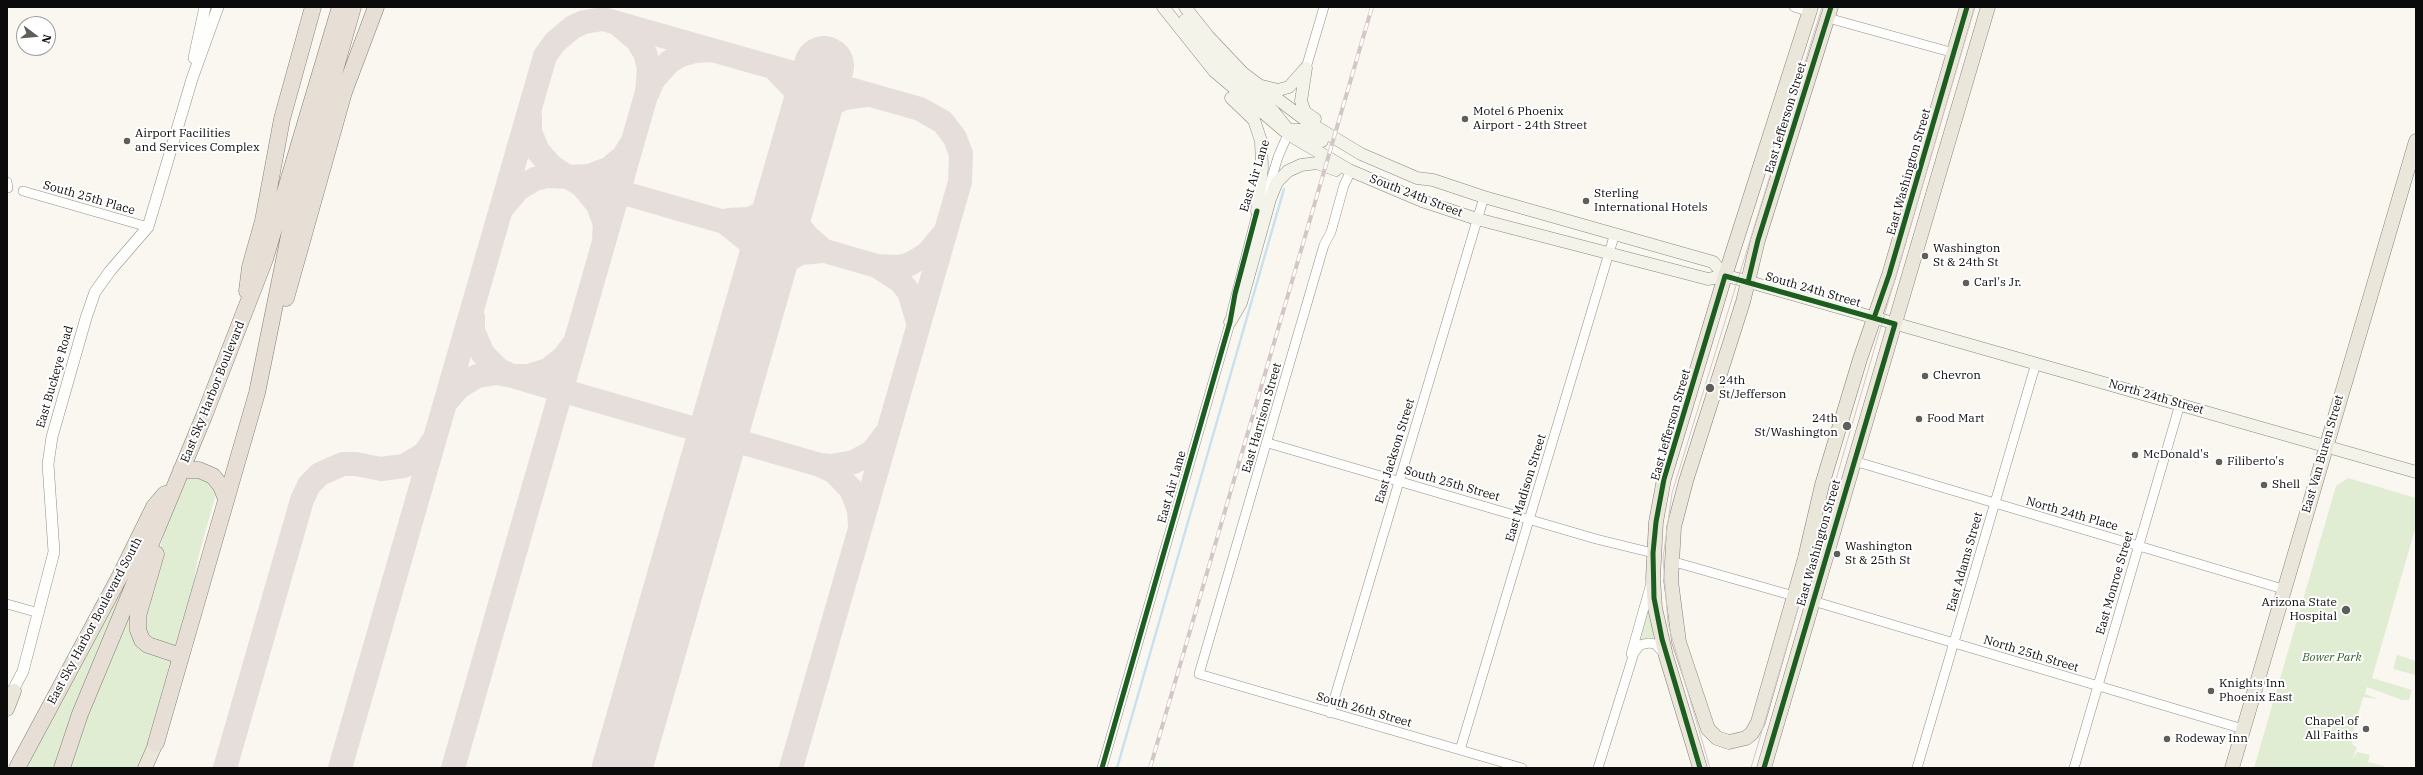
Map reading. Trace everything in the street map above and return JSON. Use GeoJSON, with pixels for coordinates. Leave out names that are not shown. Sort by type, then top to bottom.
{"type":"FeatureCollection","features":[{"type":"Feature","properties":{"kind":"highway"},"geometry":{"type":"LineString","coordinates":[[244,315],[250,267],[263,221],[282,119],[313,7]]}},
{"type":"Feature","properties":{"kind":"highway","name":"East Sky Harbor Boulevard"},"geometry":{"type":"LineString","coordinates":[[62,768],[80,714],[180,474],[244,315],[280,215],[340,7]]}},
{"type":"Feature","properties":{"kind":"highway"},"geometry":{"type":"LineString","coordinates":[[262,370],[292,221],[353,7]]}},
{"type":"Feature","properties":{"kind":"highway"},"geometry":{"type":"LineString","coordinates":[[156,743],[262,370],[280,318],[344,92],[376,7]]}},
{"type":"Feature","properties":{"kind":"highway"},"geometry":{"type":"LineString","coordinates":[[180,474],[199,470],[213,476],[221,486],[226,499]]}},
{"type":"Feature","properties":{"kind":"highway","name":"East Sky Harbor Boulevard South"},"geometry":{"type":"LineString","coordinates":[[17,768],[120,576],[154,507],[180,474]]}},
{"type":"Feature","properties":{"kind":"highway"},"geometry":{"type":"LineString","coordinates":[[166,507],[137,627],[140,637],[148,645],[181,656]]}},
{"type":"Feature","properties":{"kind":"main road"},"geometry":{"type":"LineString","coordinates":[[1181,7],[1185,20],[1214,57],[1280,116],[1286,131]]}},
{"type":"Feature","properties":{"kind":"main road","name":"South 24th Street"},"geometry":{"type":"LineString","coordinates":[[1185,7],[1226,55],[1258,85],[1279,102],[1333,139],[1402,172],[1433,180],[1484,197],[1713,262],[1725,276]]}},
{"type":"Feature","properties":{"kind":"main road","name":"East Washington Street"},"geometry":{"type":"LineString","coordinates":[[1729,742],[1746,738],[1756,728],[1794,596],[1824,478],[1889,275],[1967,7]]}},
{"type":"Feature","properties":{"kind":"main road","name":"East Washington Street"},"geometry":{"type":"LineString","coordinates":[[1960,30],[1972,7]]}},
{"type":"Feature","properties":{"kind":"main road","name":"East Washington Street"},"geometry":{"type":"LineString","coordinates":[[1764,768],[1988,7]]}},
{"type":"Feature","properties":{"kind":"main road","name":"East Jefferson Street"},"geometry":{"type":"LineString","coordinates":[[1700,768],[1666,656],[1655,608],[1653,553],[1656,522],[1664,479],[1725,276],[1811,9]]}},
{"type":"Feature","properties":{"kind":"main road"},"geometry":{"type":"LineString","coordinates":[[1165,10],[1214,71],[1286,131],[1350,174]]}},
{"type":"Feature","properties":{"kind":"main road"},"geometry":{"type":"LineString","coordinates":[[1165,10],[1177,38],[1192,58],[1249,114],[1257,125],[1263,155],[1257,211]]}},
{"type":"Feature","properties":{"kind":"main road","name":"East Jefferson Street"},"geometry":{"type":"LineString","coordinates":[[1729,742],[1717,738],[1708,729],[1679,642],[1672,600],[1671,561],[1676,513],[1748,282],[1758,240],[1829,12]]}},
{"type":"Feature","properties":{"kind":"main road","name":"East Jefferson Street"},"geometry":{"type":"LineString","coordinates":[[1764,152],[1815,59]]}},
{"type":"Feature","properties":{"kind":"main road"},"geometry":{"type":"LineString","coordinates":[[1258,85],[1278,90],[1285,88],[1295,82],[1306,68]]}},
{"type":"Feature","properties":{"kind":"main road"},"geometry":{"type":"LineString","coordinates":[[1306,68],[1301,101],[1305,112],[1351,141],[1433,180]]}},
{"type":"Feature","properties":{"kind":"main road"},"geometry":{"type":"LineString","coordinates":[[1286,131],[1307,132],[1357,160],[1391,173],[1402,172]]}},
{"type":"Feature","properties":{"kind":"main road","name":"East Van Buren Street"},"geometry":{"type":"LineString","coordinates":[[2232,768],[2325,447],[2413,159],[2416,141]]}},
{"type":"Feature","properties":{"kind":"main road"},"geometry":{"type":"LineString","coordinates":[[1230,322],[1241,303],[1274,189],[1282,176],[1294,167],[1317,163],[1350,174]]}},
{"type":"Feature","properties":{"kind":"main road","name":"South 24th Street"},"geometry":{"type":"LineString","coordinates":[[1350,174],[1375,182],[1422,202],[1477,219],[1609,252],[1708,279],[1725,276],[1895,324]]}},
{"type":"Feature","properties":{"kind":"main road","name":"North 24th Street"},"geometry":{"type":"LineString","coordinates":[[1895,324],[2416,472]]}},
{"type":"Feature","properties":{"kind":"main road"},"geometry":{"type":"LineString","coordinates":[[1758,768],[1776,696],[1777,653]]}},
{"type":"Feature","properties":{"kind":"main road","name":"East Jefferson Street"},"geometry":{"type":"LineString","coordinates":[[1690,678],[1694,726],[1705,768]]}},
{"type":"Feature","properties":{"kind":"main road"},"geometry":{"type":"LineString","coordinates":[[7,709],[11,696]]}},
{"type":"Feature","properties":{"kind":"main road"},"geometry":{"type":"LineString","coordinates":[[145,768],[156,743]]}},
{"type":"Feature","properties":{"kind":"main road"},"geometry":{"type":"LineString","coordinates":[[151,768],[156,743]]}},
{"type":"Feature","properties":{"kind":"street","name":"East Buckeye Road"},"geometry":{"type":"LineString","coordinates":[[192,79],[197,38],[205,7]]}},
{"type":"Feature","properties":{"kind":"street","name":"East Buckeye Road"},"geometry":{"type":"LineString","coordinates":[[11,696],[23,671],[54,552],[48,464],[52,437],[66,385],[95,292],[110,271],[148,227],[192,79],[218,7]]}},
{"type":"Feature","properties":{"kind":"street"},"geometry":{"type":"LineString","coordinates":[[1306,68],[1324,7]]}},
{"type":"Feature","properties":{"kind":"street"},"geometry":{"type":"LineString","coordinates":[[1794,7],[1811,9]]}},
{"type":"Feature","properties":{"kind":"street"},"geometry":{"type":"LineString","coordinates":[[1829,12],[1954,53]]}},
{"type":"Feature","properties":{"kind":"street","name":"East Air Lane"},"geometry":{"type":"LineString","coordinates":[[1230,322],[1235,294],[1273,156],[1286,131]]}},
{"type":"Feature","properties":{"kind":"street","name":"East Air Lane"},"geometry":{"type":"LineString","coordinates":[[1102,768],[1230,322],[1240,295],[1271,178],[1286,131]]}},
{"type":"Feature","properties":{"kind":"street","name":"East Harrison Street"},"geometry":{"type":"LineString","coordinates":[[1199,674],[1268,443],[1324,245],[1331,232],[1350,174]]}},
{"type":"Feature","properties":{"kind":"street","name":"South 25th Place"},"geometry":{"type":"LineString","coordinates":[[23,191],[148,227]]}},
{"type":"Feature","properties":{"kind":"street","name":"East Jackson Street"},"geometry":{"type":"LineString","coordinates":[[1330,713],[1484,197]]}},
{"type":"Feature","properties":{"kind":"street","name":"East Madison Street"},"geometry":{"type":"LineString","coordinates":[[1460,750],[1614,233]]}},
{"type":"Feature","properties":{"kind":"street","name":"East Adams Street"},"geometry":{"type":"LineString","coordinates":[[1917,768],[2036,363]]}},
{"type":"Feature","properties":{"kind":"street","name":"East Monroe Street"},"geometry":{"type":"LineString","coordinates":[[2074,768],[2180,404]]}},
{"type":"Feature","properties":{"kind":"street","name":"South 25th Street"},"geometry":{"type":"LineString","coordinates":[[1268,443],[1596,539],[1653,553]]}},
{"type":"Feature","properties":{"kind":"street","name":"North 24th Place"},"geometry":{"type":"LineString","coordinates":[[1854,461],[2283,589]]}},
{"type":"Feature","properties":{"kind":"street"},"geometry":{"type":"LineString","coordinates":[[1671,561],[1794,596]]}},
{"type":"Feature","properties":{"kind":"street","name":"East Jefferson Street"},"geometry":{"type":"LineString","coordinates":[[1630,663],[1632,646],[1653,578]]}},
{"type":"Feature","properties":{"kind":"street","name":"North 25th Street"},"geometry":{"type":"LineString","coordinates":[[1813,601],[2244,728]]}},
{"type":"Feature","properties":{"kind":"street"},"geometry":{"type":"LineString","coordinates":[[7,604],[39,613]]}},
{"type":"Feature","properties":{"kind":"street","name":"East Jefferson Street"},"geometry":{"type":"LineString","coordinates":[[1598,768],[1630,663],[1637,648],[1645,643],[1655,644],[1666,656]]}},
{"type":"Feature","properties":{"kind":"street","name":"South 26th Street"},"geometry":{"type":"LineString","coordinates":[[1199,674],[1522,768]]}},
{"type":"Feature","properties":{"kind":"green space"},"geometry":{"type":"Polygon","coordinates":[[[191,475],[211,483],[216,494],[198,558],[189,608],[178,643],[174,646],[150,644],[141,616],[170,513],[185,478],[191,475]]]}},
{"type":"Feature","properties":{"kind":"green space","name":"Bower Park"},"geometry":{"type":"Polygon","coordinates":[[[2348,478],[2416,498],[2416,526],[2372,678],[2412,690],[2409,700],[2402,700],[2367,687],[2365,694],[2378,699],[2363,697],[2351,739],[2353,745],[2357,747],[2353,759],[2357,752],[2370,755],[2368,762],[2384,766],[2383,768],[2254,768],[2336,486],[2348,478]]]}},
{"type":"Feature","properties":{"kind":"green space"},"geometry":{"type":"Polygon","coordinates":[[[119,592],[122,594],[55,768],[25,768],[119,592]]]}},
{"type":"Feature","properties":{"kind":"green space"},"geometry":{"type":"Polygon","coordinates":[[[133,603],[132,619],[174,660],[152,736],[138,768],[68,768],[72,752],[133,603]]]}},
{"type":"Feature","properties":{"kind":"green space"},"geometry":{"type":"Polygon","coordinates":[[[1647,608],[1649,608],[1654,638],[1638,640],[1647,608]]]}},
{"type":"Feature","properties":{"kind":"green space"},"geometry":{"type":"Polygon","coordinates":[[[2397,655],[2416,661],[2416,675],[2393,669],[2397,655]]]}},
{"type":"Feature","properties":{"kind":"waterway"},"geometry":{"type":"LineString","coordinates":[[1117,768],[1284,189]]}},
{"type":"Feature","properties":{"kind":"taxiway"},"geometry":{"type":"LineString","coordinates":[[340,768],[545,56],[555,42],[573,27],[584,22],[603,19],[920,109],[943,122],[955,138],[961,154],[960,182],[791,768]]}},
{"type":"Feature","properties":{"kind":"taxiway"},"geometry":{"type":"LineString","coordinates":[[453,768],[647,92],[649,68],[645,53],[637,40],[618,24]]}},
{"type":"Feature","properties":{"kind":"taxiway"},"geometry":{"type":"LineString","coordinates":[[648,92],[653,80],[669,62],[681,55],[696,51],[710,50]]}},
{"type":"Feature","properties":{"kind":"taxiway"},"geometry":{"type":"LineString","coordinates":[[773,67],[794,89],[801,102],[804,116],[802,140]]}},
{"type":"Feature","properties":{"kind":"taxiway"},"geometry":{"type":"LineString","coordinates":[[801,144],[813,121],[828,106],[844,98],[866,95]]}},
{"type":"Feature","properties":{"kind":"taxiway"},"geometry":{"type":"LineString","coordinates":[[530,116],[530,132],[538,151],[552,167],[568,177],[589,176],[608,169],[623,157],[630,146]]}},
{"type":"Feature","properties":{"kind":"taxiway"},"geometry":{"type":"LineString","coordinates":[[503,207],[518,189],[535,179],[547,176],[568,177],[582,185],[598,205],[605,224],[604,236]]}},
{"type":"Feature","properties":{"kind":"taxiway"},"geometry":{"type":"LineString","coordinates":[[568,177],[877,266],[899,267],[910,264],[927,254],[942,236]]}},
{"type":"Feature","properties":{"kind":"taxiway"},"geometry":{"type":"LineString","coordinates":[[791,181],[790,193],[797,223],[807,236],[822,249]]}},
{"type":"Feature","properties":{"kind":"taxiway"},"geometry":{"type":"LineString","coordinates":[[729,220],[750,219],[763,213],[784,194],[791,181]]}},
{"type":"Feature","properties":{"kind":"taxiway"},"geometry":{"type":"LineString","coordinates":[[728,225],[748,241],[756,255],[760,278],[758,296]]}},
{"type":"Feature","properties":{"kind":"taxiway"},"geometry":{"type":"LineString","coordinates":[[758,295],[773,271],[786,261],[801,253],[822,251]]}},
{"type":"Feature","properties":{"kind":"taxiway"},"geometry":{"type":"LineString","coordinates":[[877,266],[900,281],[909,292],[919,325]]}},
{"type":"Feature","properties":{"kind":"taxiway"},"geometry":{"type":"LineString","coordinates":[[473,317],[473,331],[483,354],[499,370],[512,376],[528,376],[548,370],[564,357],[573,345]]}},
{"type":"Feature","properties":{"kind":"taxiway"},"geometry":{"type":"LineString","coordinates":[[447,401],[459,387],[477,376],[497,373],[512,376]]}},
{"type":"Feature","properties":{"kind":"taxiway"},"geometry":{"type":"LineString","coordinates":[[512,376],[820,465],[831,466],[854,462],[872,452],[885,435]]}},
{"type":"Feature","properties":{"kind":"taxiway"},"geometry":{"type":"LineString","coordinates":[[225,768],[302,500],[309,485],[320,474],[343,464],[356,464],[381,469],[404,466],[424,454],[434,440]]}},
{"type":"Feature","properties":{"kind":"taxiway"},"geometry":{"type":"LineString","coordinates":[[820,465],[833,471],[851,489],[859,510],[860,525]]}},
{"type":"Feature","properties":{"kind":"runway"},"geometry":{"type":"LineString","coordinates":[[622,768],[824,66]]}},
{"type":"Feature","properties":{"kind":"tram line"},"geometry":{"type":"LineString","coordinates":[[1710,768],[1668,624],[1663,558],[1672,493],[1822,7]]}},
{"type":"Feature","properties":{"kind":"tram line"},"geometry":{"type":"LineString","coordinates":[[1751,768],[1975,7]]}},
{"type":"Feature","properties":{"kind":"railway"},"geometry":{"type":"LineString","coordinates":[[1150,768],[1372,7]]}},
{"type":"Feature","properties":{"kind":"cycle path"},"geometry":{"type":"LineString","coordinates":[[1748,282],[1758,240],[1831,7]]}},
{"type":"Feature","properties":{"kind":"cycle path"},"geometry":{"type":"LineString","coordinates":[[1874,318],[1889,275],[1967,7]]}},
{"type":"Feature","properties":{"kind":"cycle path"},"geometry":{"type":"LineString","coordinates":[[1102,768],[1230,322],[1235,294],[1257,211]]}},
{"type":"Feature","properties":{"kind":"cycle path"},"geometry":{"type":"LineString","coordinates":[[1700,768],[1662,639],[1654,598],[1653,553],[1656,522],[1664,479],[1725,276],[1895,324],[1764,768]]}},
{"type":"Feature","properties":{"kind":"place","name":"Motel 6 Phoenix Airport - 24th Street"},"geometry":{"type":"Point","coordinates":[1465,119]}},
{"type":"Feature","properties":{"kind":"place","name":"Airport Facilities and Services Complex"},"geometry":{"type":"Point","coordinates":[127,141]}},
{"type":"Feature","properties":{"kind":"place","name":"Sterling International Hotels"},"geometry":{"type":"Point","coordinates":[1586,201]}},
{"type":"Feature","properties":{"kind":"place","name":"Washington St & 24th St"},"geometry":{"type":"Point","coordinates":[1925,256]}},
{"type":"Feature","properties":{"kind":"place","name":"Carl's Jr."},"geometry":{"type":"Point","coordinates":[1966,283]}},
{"type":"Feature","properties":{"kind":"place","name":"Chevron"},"geometry":{"type":"Point","coordinates":[1925,376]}},
{"type":"Feature","properties":{"kind":"place","name":"24th St/Jefferson"},"geometry":{"type":"Point","coordinates":[1710,388]}},
{"type":"Feature","properties":{"kind":"place","name":"Food Mart"},"geometry":{"type":"Point","coordinates":[1919,419]}},
{"type":"Feature","properties":{"kind":"place","name":"24th St/Washington"},"geometry":{"type":"Point","coordinates":[1847,426]}},
{"type":"Feature","properties":{"kind":"place","name":"McDonald's"},"geometry":{"type":"Point","coordinates":[2135,455]}},
{"type":"Feature","properties":{"kind":"place","name":"Filiberto's"},"geometry":{"type":"Point","coordinates":[2219,462]}},
{"type":"Feature","properties":{"kind":"place","name":"Shell"},"geometry":{"type":"Point","coordinates":[2264,485]}},
{"type":"Feature","properties":{"kind":"place","name":"Washington St & 25th St"},"geometry":{"type":"Point","coordinates":[1837,554]}},
{"type":"Feature","properties":{"kind":"place","name":"Arizona State Hospital"},"geometry":{"type":"Point","coordinates":[2346,610]}},
{"type":"Feature","properties":{"kind":"place","name":"Knights Inn Phoenix East"},"geometry":{"type":"Point","coordinates":[2211,691]}},
{"type":"Feature","properties":{"kind":"place","name":"Chapel of All Faiths"},"geometry":{"type":"Point","coordinates":[2366,729]}},
{"type":"Feature","properties":{"kind":"place","name":"Rodeway Inn"},"geometry":{"type":"Point","coordinates":[2167,739]}}]}
